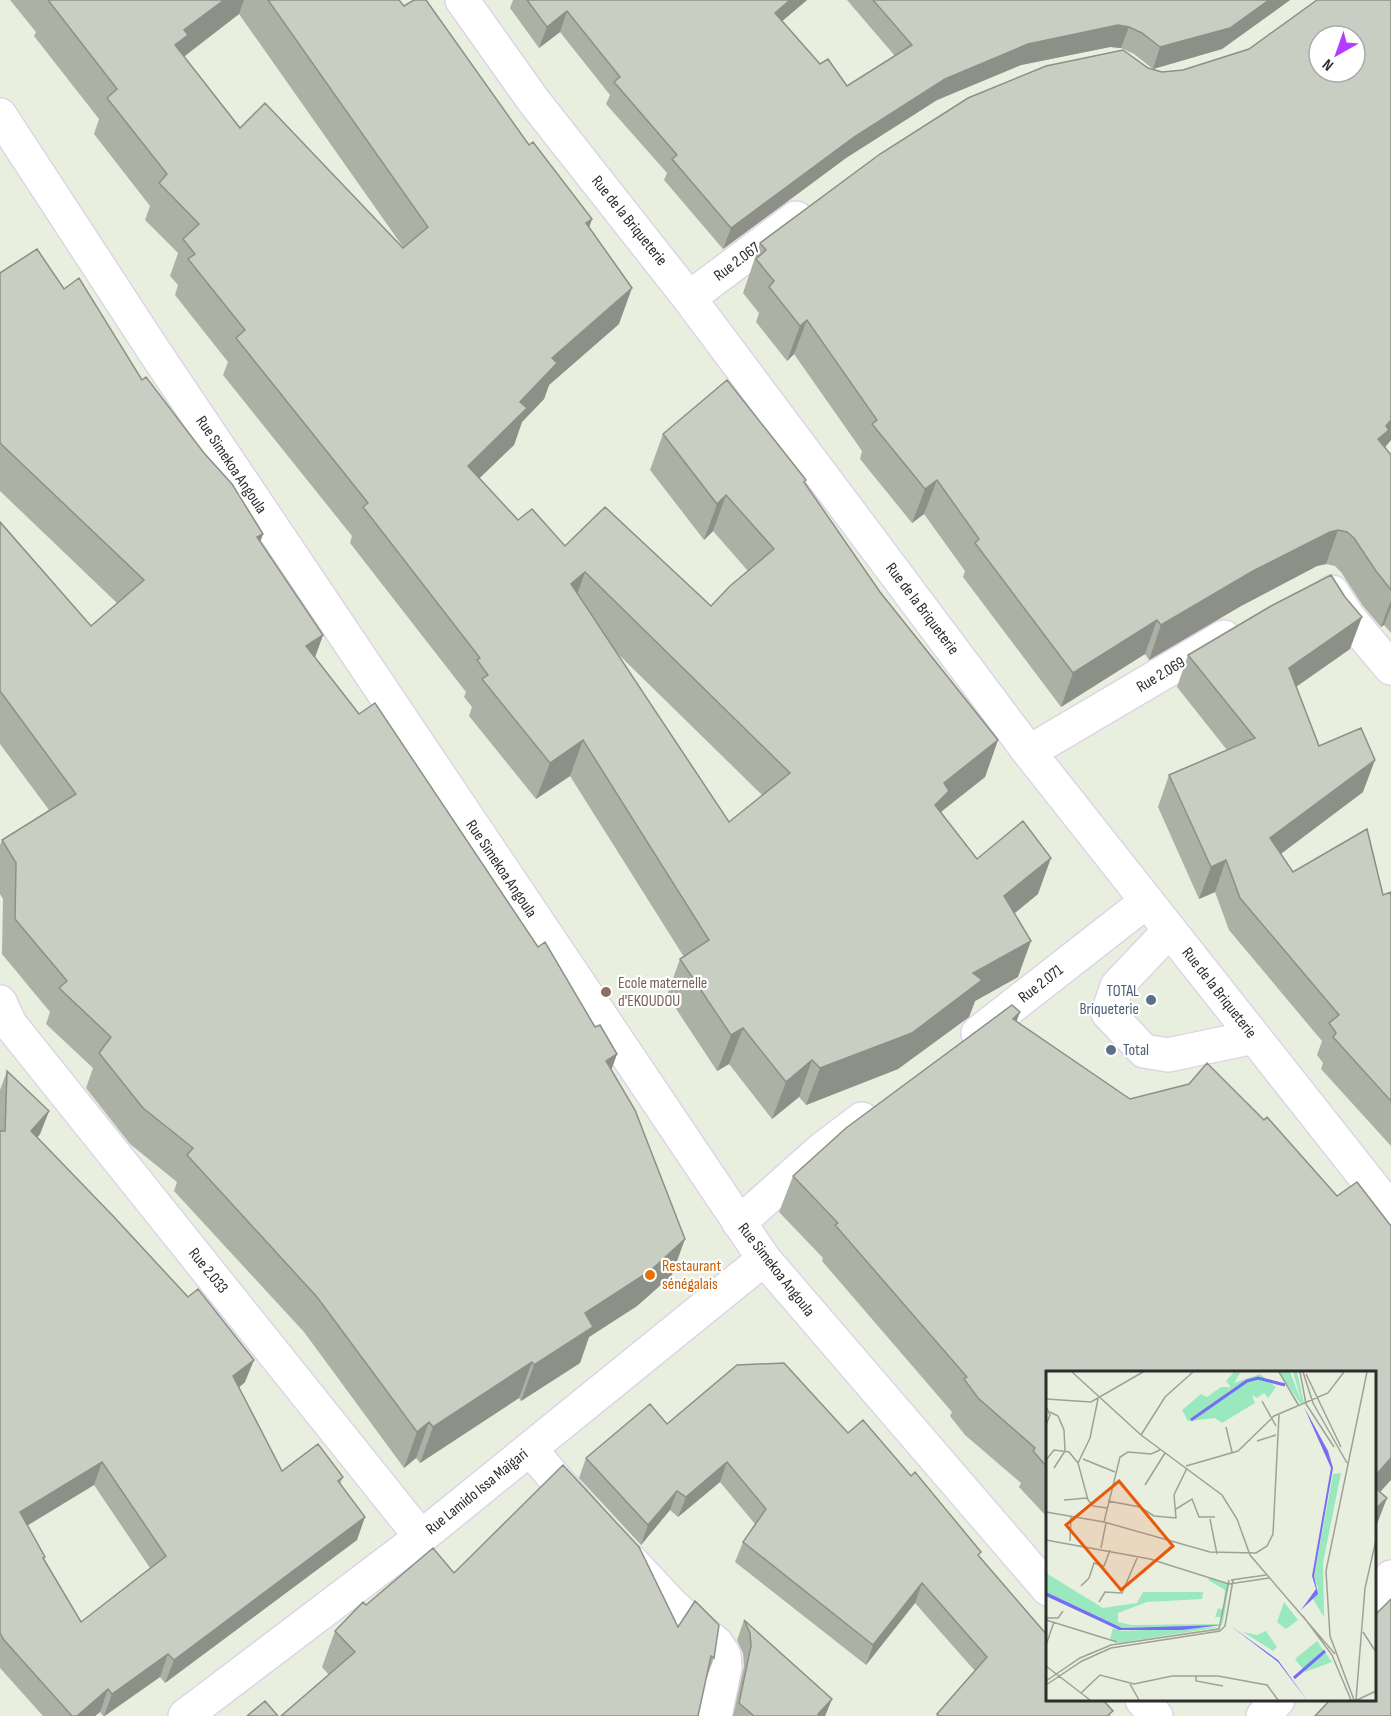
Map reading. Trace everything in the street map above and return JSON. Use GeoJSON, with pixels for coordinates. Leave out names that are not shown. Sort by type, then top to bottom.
{"type":"FeatureCollection","features":[{"type":"Feature","properties":{"kind":"street","name":"Rue de la Briqueterie"},"geometry":{"type":"LineString","coordinates":[[462,0],[532,100],[689,298],[1029,752],[1391,1210]]}},
{"type":"Feature","properties":{"kind":"street","name":"Rue Simekoa Angoula"},"geometry":{"type":"LineString","coordinates":[[0,115],[154,351],[764,1259],[1046,1588]]}},
{"type":"Feature","properties":{"kind":"street","name":"Rue 2.067"},"geometry":{"type":"LineString","coordinates":[[689,298],[819,201]]}},
{"type":"Feature","properties":{"kind":"street"},"geometry":{"type":"LineString","coordinates":[[1307,593],[1326,583],[1348,616],[1391,668]]}},
{"type":"Feature","properties":{"kind":"street","name":"Rue 2.069"},"geometry":{"type":"LineString","coordinates":[[1029,752],[1250,622]]}},
{"type":"Feature","properties":{"kind":"street","name":"Rue 2.071"},"geometry":{"type":"LineString","coordinates":[[954,1050],[1147,901]]}},
{"type":"Feature","properties":{"kind":"street"},"geometry":{"type":"LineString","coordinates":[[1170,930],[1117,986],[1108,1013],[1144,1051],[1168,1055],[1254,1037]]}},
{"type":"Feature","properties":{"kind":"street","name":"Rue 2.033"},"geometry":{"type":"LineString","coordinates":[[0,1002],[10,1024],[421,1537]]}},
{"type":"Feature","properties":{"kind":"street"},"geometry":{"type":"LineString","coordinates":[[739,1223],[821,1150],[888,1100]]}},
{"type":"Feature","properties":{"kind":"street","name":"Rue Lamido Issa Maïgari"},"geometry":{"type":"LineString","coordinates":[[185,1716],[421,1537],[764,1259]]}},
{"type":"Feature","properties":{"kind":"street"},"geometry":{"type":"LineString","coordinates":[[530,1449],[673,1606],[717,1644],[724,1655],[724,1667],[715,1716]]}},
{"type":"Feature","properties":{"kind":"street"},"geometry":{"type":"LineString","coordinates":[[1376,1593],[1391,1577]]}},
{"type":"Feature","properties":{"kind":"street"},"geometry":{"type":"LineString","coordinates":[[1143,1701],[1156,1716]]}},
{"type":"Feature","properties":{"kind":"street"},"geometry":{"type":"LineString","coordinates":[[1263,1716],[1277,1701]]}},
{"type":"Feature","properties":{"kind":"building"},"geometry":{"type":"Polygon","coordinates":[[[48,0],[224,0],[184,30],[188,35],[175,45],[240,128],[265,103],[403,248],[428,227],[268,0],[399,0],[404,6],[414,0],[426,0],[529,145],[533,142],[592,219],[586,223],[632,288],[552,358],[557,363],[520,402],[527,408],[468,466],[518,520],[532,509],[565,546],[605,507],[711,606],[730,586],[774,549],[726,495],[717,504],[663,434],[727,380],[806,480],[804,482],[880,592],[998,740],[944,783],[949,791],[935,805],[977,859],[1023,821],[1051,858],[1004,896],[1031,941],[973,973],[982,980],[912,1033],[820,1068],[812,1060],[786,1082],[743,1028],[731,1035],[680,959],[709,940],[583,740],[550,763],[482,679],[488,675],[477,660],[480,658],[363,507],[368,503],[236,338],[245,330],[188,259],[195,254],[183,239],[199,224],[159,183],[167,174],[107,98],[117,89],[48,0]],[[585,572],[571,584],[729,822],[790,773],[585,572]]]}},
{"type":"Feature","properties":{"kind":"building"},"geometry":{"type":"Polygon","coordinates":[[[527,0],[790,0],[775,13],[820,64],[828,59],[847,86],[912,45],[873,0],[1269,0],[1230,28],[1160,47],[1142,33],[1118,25],[1028,44],[945,79],[854,137],[731,228],[672,159],[677,155],[614,82],[620,77],[567,11],[547,27],[527,0]]]}},
{"type":"Feature","properties":{"kind":"building"},"geometry":{"type":"Polygon","coordinates":[[[1317,0],[1391,0],[1391,420],[1386,426],[1389,430],[1378,439],[1391,455],[1391,590],[1354,538],[1347,532],[1338,530],[1330,532],[1253,571],[1161,625],[1157,620],[1073,673],[975,543],[979,539],[937,480],[925,489],[872,424],[877,420],[807,320],[800,326],[769,287],[774,281],[756,259],[766,250],[760,243],[880,154],[968,98],[1046,66],[1123,50],[1148,68],[1162,72],[1183,70],[1249,49],[1317,0]]]}},
{"type":"Feature","properties":{"kind":"building"},"geometry":{"type":"Polygon","coordinates":[[[37,249],[64,289],[79,278],[142,380],[146,377],[204,453],[232,484],[263,534],[257,537],[323,635],[306,646],[359,714],[375,703],[538,947],[545,942],[595,1027],[600,1025],[617,1054],[606,1061],[635,1110],[685,1239],[650,1271],[585,1313],[593,1327],[534,1365],[532,1362],[433,1427],[429,1422],[417,1432],[317,1297],[187,1155],[193,1148],[143,1108],[99,1053],[111,1037],[59,988],[67,981],[15,919],[16,863],[2,840],[76,794],[0,691],[0,522],[91,626],[144,580],[0,443],[0,273],[37,249]]]}},
{"type":"Feature","properties":{"kind":"building"},"geometry":{"type":"Polygon","coordinates":[[[1331,575],[1345,597],[1362,617],[1289,668],[1319,746],[1361,728],[1375,760],[1270,838],[1293,872],[1367,829],[1383,895],[1391,892],[1391,1101],[1333,1037],[1336,1033],[1329,1023],[1339,1015],[1240,898],[1226,860],[1211,867],[1169,775],[1255,738],[1188,655],[1271,606],[1331,575]]]}},
{"type":"Feature","properties":{"kind":"building"},"geometry":{"type":"Polygon","coordinates":[[[1012,1005],[1020,1012],[1013,1019],[1130,1099],[1189,1084],[1207,1063],[1264,1120],[1267,1117],[1337,1196],[1357,1182],[1391,1226],[1391,1458],[1376,1475],[1376,1371],[1046,1371],[1046,1466],[1033,1451],[1035,1448],[978,1398],[964,1379],[967,1377],[835,1225],[838,1223],[793,1176],[846,1128],[1012,1005]]]}},
{"type":"Feature","properties":{"kind":"building"},"geometry":{"type":"Polygon","coordinates":[[[7,1071],[49,1111],[31,1131],[188,1297],[198,1289],[254,1360],[233,1376],[282,1471],[318,1444],[343,1477],[338,1481],[365,1517],[174,1660],[168,1654],[112,1694],[108,1689],[77,1716],[72,1716],[0,1633],[0,1131],[5,1131],[7,1071]],[[102,1462],[20,1512],[45,1557],[43,1558],[81,1622],[166,1556],[102,1462]]]}},
{"type":"Feature","properties":{"kind":"building"},"geometry":{"type":"Polygon","coordinates":[[[784,1363],[848,1433],[863,1420],[911,1476],[915,1472],[981,1552],[978,1555],[1046,1634],[1046,1701],[1104,1701],[1113,1711],[1107,1716],[939,1716],[937,1714],[987,1657],[922,1583],[873,1645],[743,1542],[766,1509],[727,1462],[686,1497],[677,1491],[648,1525],[586,1458],[650,1404],[667,1424],[737,1365],[784,1363]]]}},
{"type":"Feature","properties":{"kind":"building"},"geometry":{"type":"Polygon","coordinates":[[[563,1465],[639,1547],[678,1627],[695,1601],[719,1625],[714,1658],[711,1656],[698,1716],[281,1716],[355,1652],[335,1631],[363,1602],[366,1605],[433,1548],[454,1573],[563,1465]]]}},
{"type":"Feature","properties":{"kind":"building"},"geometry":{"type":"Polygon","coordinates":[[[1376,1489],[1387,1498],[1376,1508],[1376,1489]]]}},
{"type":"Feature","properties":{"kind":"building"},"geometry":{"type":"Polygon","coordinates":[[[1391,1599],[1391,1716],[1315,1716],[1329,1701],[1376,1701],[1376,1614],[1391,1599]]]}},
{"type":"Feature","properties":{"kind":"building"},"geometry":{"type":"Polygon","coordinates":[[[744,1620],[832,1699],[818,1714],[821,1716],[754,1716],[739,1703],[751,1646],[750,1633],[744,1620]]]}},
{"type":"Feature","properties":{"kind":"building"},"geometry":{"type":"Polygon","coordinates":[[[265,1701],[278,1716],[247,1716],[265,1701]]]}},
{"type":"Feature","properties":{"kind":"place","name":"Ecole maternelle d'EKOUDOU"},"geometry":{"type":"Point","coordinates":[606,992]}},
{"type":"Feature","properties":{"kind":"place","name":"TOTAL Briqueterie"},"geometry":{"type":"Point","coordinates":[1151,1000]}},
{"type":"Feature","properties":{"kind":"place","name":"Total"},"geometry":{"type":"Point","coordinates":[1111,1050]}},
{"type":"Feature","properties":{"kind":"place","name":"Restaurant sénégalais"},"geometry":{"type":"Point","coordinates":[650,1275]}}]}
